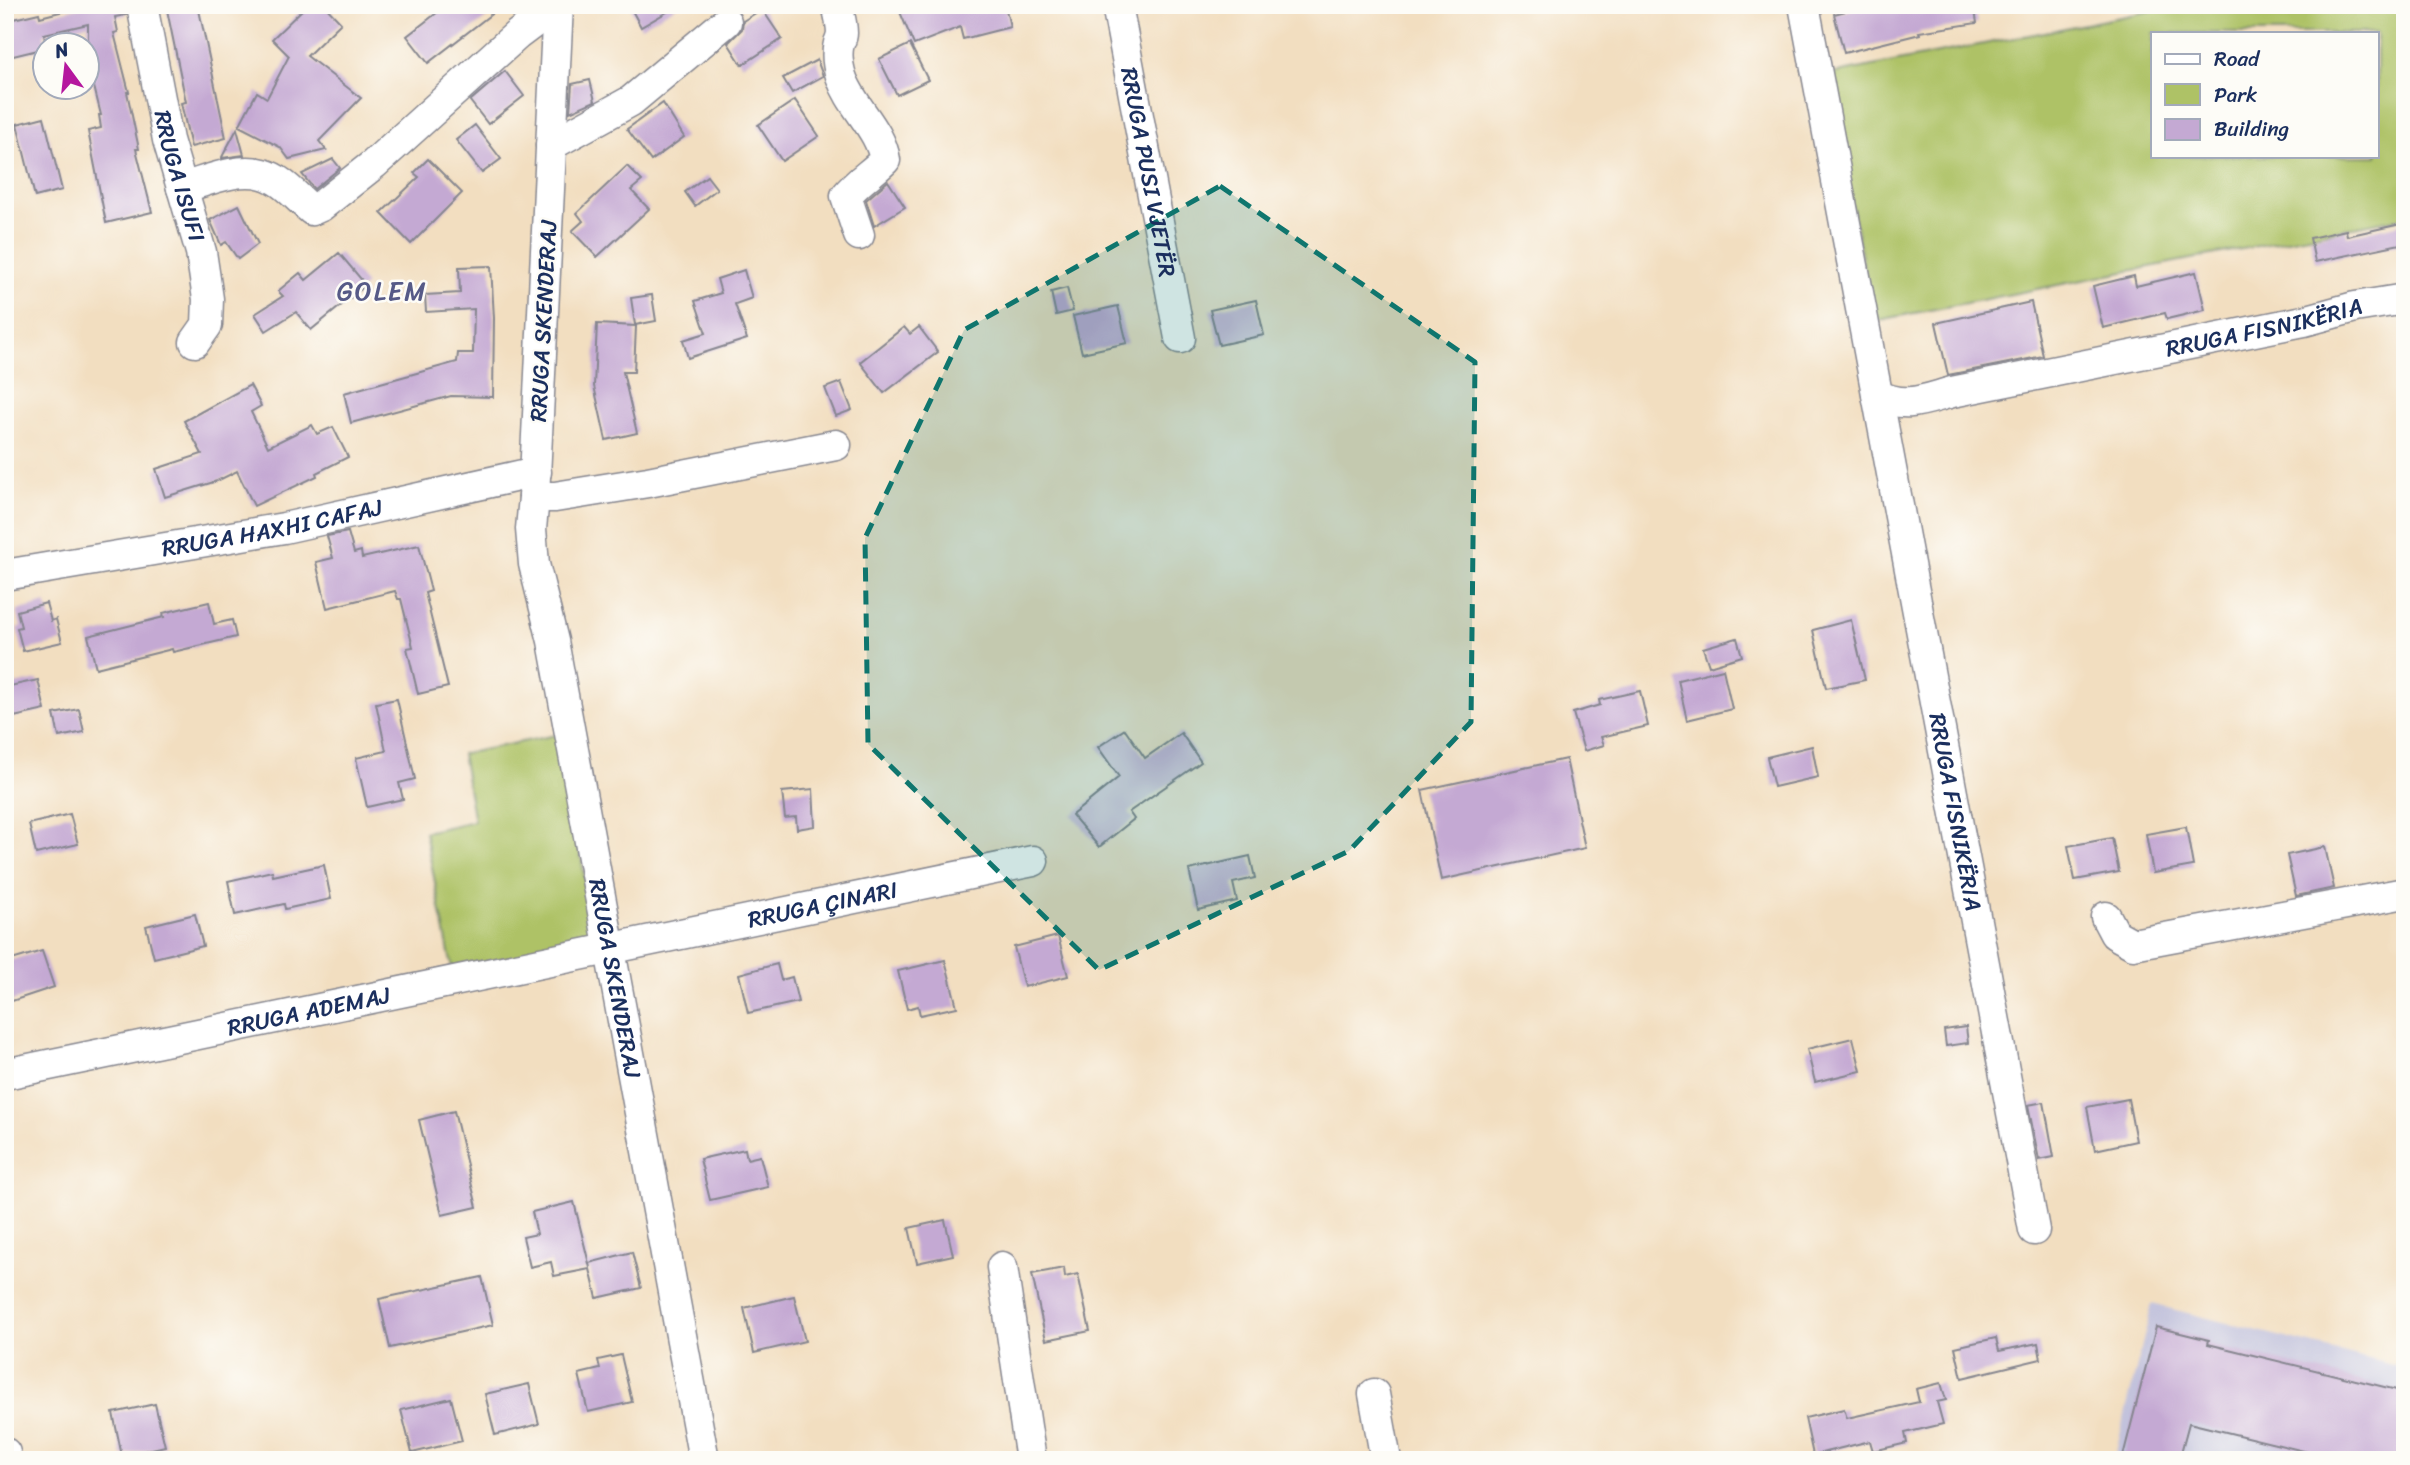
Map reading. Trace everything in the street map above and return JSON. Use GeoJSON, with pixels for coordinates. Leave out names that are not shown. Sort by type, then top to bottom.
{"type":"FeatureCollection","features":[{"type":"Feature","properties":{"kind":"street","name":"RRUGA ISUFI"},"geometry":{"type":"LineString","coordinates":[[142,5],[168,140],[201,252],[208,299],[207,325],[195,342]]}},
{"type":"Feature","properties":{"kind":"street"},"geometry":{"type":"LineString","coordinates":[[837,5],[842,33],[838,47],[841,77],[874,131],[885,160],[856,183],[846,196],[859,235]]}},
{"type":"Feature","properties":{"kind":"street","name":"RRUGA PUSI VJETËR"},"geometry":{"type":"LineString","coordinates":[[1118,5],[1180,338]]}},
{"type":"Feature","properties":{"kind":"street","name":"RRUGA FISNIKËRIA"},"geometry":{"type":"LineString","coordinates":[[1804,5],[2034,1230]]}},
{"type":"Feature","properties":{"kind":"street"},"geometry":{"type":"LineString","coordinates":[[182,188],[239,172],[264,174],[282,184],[312,210],[321,206],[374,164],[418,121],[517,35],[558,8]]}},
{"type":"Feature","properties":{"kind":"street","name":"RRUGA SKENDERAJ"},"geometry":{"type":"LineString","coordinates":[[558,8],[531,529],[534,564],[553,641],[704,1460]]}},
{"type":"Feature","properties":{"kind":"street"},"geometry":{"type":"LineString","coordinates":[[551,145],[631,101],[726,22]]}},
{"type":"Feature","properties":{"kind":"street","name":"RRUGA FISNIKËRIA"},"geometry":{"type":"LineString","coordinates":[[1877,395],[1893,402],[1910,403],[1952,392],[2304,321],[2355,307],[2405,299]]}},
{"type":"Feature","properties":{"kind":"street"},"geometry":{"type":"LineString","coordinates":[[535,484],[555,497],[648,482],[836,445]]}},
{"type":"Feature","properties":{"kind":"street","name":"RRUGA HAXHI CAFAJ"},"geometry":{"type":"LineString","coordinates":[[5,575],[535,484]]}},
{"type":"Feature","properties":{"kind":"street","name":"RRUGA ÇINARI"},"geometry":{"type":"LineString","coordinates":[[611,949],[1033,861]]}},
{"type":"Feature","properties":{"kind":"street"},"geometry":{"type":"LineString","coordinates":[[2106,917],[2115,934],[2133,944],[2405,894]]}},
{"type":"Feature","properties":{"kind":"street","name":"RRUGA ADEMAJ"},"geometry":{"type":"LineString","coordinates":[[5,1074],[611,949]]}},
{"type":"Feature","properties":{"kind":"street"},"geometry":{"type":"LineString","coordinates":[[1002,1267],[1031,1460]]}},
{"type":"Feature","properties":{"kind":"street"},"geometry":{"type":"LineString","coordinates":[[1374,1394],[1386,1460]]}},
{"type":"Feature","properties":{"kind":"street"},"geometry":{"type":"LineString","coordinates":[[5,1453],[6,1460]]}},
{"type":"Feature","properties":{"kind":"highlighted area"},"geometry":{"type":"Polygon","coordinates":[[[1220,186],[1475,362],[1471,722],[1349,851],[1099,970],[868,744],[865,538],[964,330],[1220,186]]]}},
{"type":"Feature","properties":{"kind":"shaded area"},"geometry":{"type":"Polygon","coordinates":[[[2152,1304],[2405,1368],[2405,1460],[2114,1460],[2152,1304]]]}},
{"type":"Feature","properties":{"kind":"green space"},"geometry":{"type":"Polygon","coordinates":[[[2181,5],[2405,5],[2405,217],[1874,321],[1827,75],[2181,5]]]}},
{"type":"Feature","properties":{"kind":"green space"},"geometry":{"type":"Polygon","coordinates":[[[561,734],[596,947],[453,973],[425,832],[474,821],[462,754],[561,734]]]}},
{"type":"Feature","properties":{"kind":"building"},"geometry":{"type":"Polygon","coordinates":[[[88,5],[125,5],[126,15],[115,17],[118,32],[114,33],[129,92],[139,149],[136,149],[152,212],[106,223],[88,131],[101,128],[98,102],[102,102],[102,32],[88,32],[88,24],[53,32],[32,32],[32,51],[5,58],[5,21],[39,13],[40,17],[88,5]]]}},
{"type":"Feature","properties":{"kind":"building"},"geometry":{"type":"Polygon","coordinates":[[[166,5],[198,5],[226,138],[191,147],[181,103],[186,102],[166,5]]]}},
{"type":"Feature","properties":{"kind":"building"},"geometry":{"type":"Polygon","coordinates":[[[307,5],[324,5],[341,23],[307,56],[361,98],[319,141],[326,150],[289,159],[280,147],[239,126],[257,92],[267,98],[289,56],[272,39],[307,5]]]}},
{"type":"Feature","properties":{"kind":"building"},"geometry":{"type":"Polygon","coordinates":[[[447,5],[503,5],[428,63],[407,36],[447,5]]]}},
{"type":"Feature","properties":{"kind":"building"},"geometry":{"type":"Polygon","coordinates":[[[629,5],[679,5],[641,27],[629,5]]]}},
{"type":"Feature","properties":{"kind":"building"},"geometry":{"type":"Polygon","coordinates":[[[897,5],[1005,5],[1010,27],[963,39],[960,27],[914,45],[897,5]]]}},
{"type":"Feature","properties":{"kind":"building"},"geometry":{"type":"Polygon","coordinates":[[[1869,5],[1974,5],[1977,23],[1919,32],[1920,34],[1844,53],[1834,14],[1869,5]]]}},
{"type":"Feature","properties":{"kind":"building"},"geometry":{"type":"Polygon","coordinates":[[[762,9],[782,39],[742,65],[728,43],[742,29],[743,21],[762,9]]]}},
{"type":"Feature","properties":{"kind":"building"},"geometry":{"type":"Polygon","coordinates":[[[910,44],[928,80],[897,95],[879,59],[910,44]]]}},
{"type":"Feature","properties":{"kind":"building"},"geometry":{"type":"Polygon","coordinates":[[[817,60],[823,76],[792,93],[783,78],[817,60]]]}},
{"type":"Feature","properties":{"kind":"building"},"geometry":{"type":"Polygon","coordinates":[[[505,71],[524,96],[488,124],[470,101],[505,71]]]}},
{"type":"Feature","properties":{"kind":"building"},"geometry":{"type":"Polygon","coordinates":[[[590,80],[595,101],[570,112],[572,84],[590,80]]]}},
{"type":"Feature","properties":{"kind":"building"},"geometry":{"type":"Polygon","coordinates":[[[795,100],[819,136],[782,161],[758,125],[795,100]]]}},
{"type":"Feature","properties":{"kind":"building"},"geometry":{"type":"Polygon","coordinates":[[[663,103],[684,137],[651,161],[627,129],[663,103]]]}},
{"type":"Feature","properties":{"kind":"building"},"geometry":{"type":"Polygon","coordinates":[[[44,117],[62,190],[35,197],[17,124],[44,117]]]}},
{"type":"Feature","properties":{"kind":"building"},"geometry":{"type":"Polygon","coordinates":[[[475,125],[501,159],[482,173],[456,140],[475,125]]]}},
{"type":"Feature","properties":{"kind":"building"},"geometry":{"type":"Polygon","coordinates":[[[237,129],[244,155],[222,158],[222,157],[237,129]]]}},
{"type":"Feature","properties":{"kind":"building"},"geometry":{"type":"Polygon","coordinates":[[[333,159],[340,168],[314,189],[302,174],[333,159]]]}},
{"type":"Feature","properties":{"kind":"building"},"geometry":{"type":"Polygon","coordinates":[[[428,159],[462,193],[411,244],[381,213],[419,177],[414,173],[428,159]]]}},
{"type":"Feature","properties":{"kind":"building"},"geometry":{"type":"Polygon","coordinates":[[[627,166],[642,181],[631,190],[649,209],[597,257],[572,231],[583,221],[577,213],[627,166]]]}},
{"type":"Feature","properties":{"kind":"building"},"geometry":{"type":"Polygon","coordinates":[[[707,176],[717,189],[695,206],[685,192],[707,176]]]}},
{"type":"Feature","properties":{"kind":"building"},"geometry":{"type":"Polygon","coordinates":[[[888,181],[905,207],[874,226],[866,200],[888,181]]]}},
{"type":"Feature","properties":{"kind":"building"},"geometry":{"type":"Polygon","coordinates":[[[239,205],[258,244],[238,259],[226,242],[221,245],[210,220],[239,205]]]}},
{"type":"Feature","properties":{"kind":"building"},"geometry":{"type":"Polygon","coordinates":[[[2405,223],[2405,243],[2315,262],[2310,238],[2346,230],[2347,236],[2405,223]]]}},
{"type":"Feature","properties":{"kind":"building"},"geometry":{"type":"Polygon","coordinates":[[[339,253],[366,285],[311,330],[296,312],[266,331],[255,314],[283,296],[278,291],[300,273],[306,280],[339,253]]]}},
{"type":"Feature","properties":{"kind":"building"},"geometry":{"type":"Polygon","coordinates":[[[491,266],[494,318],[493,397],[451,396],[351,423],[344,393],[457,362],[458,353],[473,353],[474,309],[426,312],[425,295],[460,293],[459,267],[491,266]]]}},
{"type":"Feature","properties":{"kind":"building"},"geometry":{"type":"Polygon","coordinates":[[[744,270],[752,298],[735,304],[747,339],[688,358],[683,340],[706,333],[695,301],[721,293],[717,279],[744,270]]]}},
{"type":"Feature","properties":{"kind":"building"},"geometry":{"type":"Polygon","coordinates":[[[2196,272],[2205,310],[2167,319],[2165,313],[2103,328],[2093,286],[2134,276],[2136,286],[2196,272]]]}},
{"type":"Feature","properties":{"kind":"building"},"geometry":{"type":"Polygon","coordinates":[[[1067,288],[1073,311],[1056,315],[1051,292],[1067,288]]]}},
{"type":"Feature","properties":{"kind":"building"},"geometry":{"type":"Polygon","coordinates":[[[652,295],[656,321],[635,325],[631,298],[652,295]]]}},
{"type":"Feature","properties":{"kind":"building"},"geometry":{"type":"Polygon","coordinates":[[[1256,300],[1264,335],[1219,345],[1210,310],[1256,300]]]}},
{"type":"Feature","properties":{"kind":"building"},"geometry":{"type":"Polygon","coordinates":[[[2031,302],[2043,356],[1948,375],[1936,323],[2031,302]]]}},
{"type":"Feature","properties":{"kind":"building"},"geometry":{"type":"Polygon","coordinates":[[[1118,306],[1127,343],[1082,353],[1073,316],[1118,306]]]}},
{"type":"Feature","properties":{"kind":"building"},"geometry":{"type":"Polygon","coordinates":[[[597,324],[636,326],[634,372],[623,372],[637,433],[606,440],[594,386],[597,324]]]}},
{"type":"Feature","properties":{"kind":"building"},"geometry":{"type":"Polygon","coordinates":[[[904,327],[910,334],[919,327],[938,352],[884,393],[860,362],[904,327]]]}},
{"type":"Feature","properties":{"kind":"building"},"geometry":{"type":"Polygon","coordinates":[[[841,382],[852,410],[836,416],[825,388],[841,382]]]}},
{"type":"Feature","properties":{"kind":"building"},"geometry":{"type":"Polygon","coordinates":[[[250,385],[261,406],[251,412],[268,447],[312,425],[317,434],[333,427],[348,457],[316,473],[317,476],[254,506],[237,471],[217,481],[165,497],[156,469],[202,454],[184,421],[250,385]]]}},
{"type":"Feature","properties":{"kind":"building"},"geometry":{"type":"Polygon","coordinates":[[[348,532],[354,553],[361,551],[362,558],[419,545],[431,591],[425,593],[448,687],[418,694],[407,648],[413,647],[401,599],[398,599],[395,591],[327,608],[316,562],[333,558],[327,536],[348,532]]]}},
{"type":"Feature","properties":{"kind":"building"},"geometry":{"type":"Polygon","coordinates":[[[209,602],[214,624],[232,620],[236,637],[173,652],[172,649],[96,668],[88,636],[164,617],[163,613],[209,602]]]}},
{"type":"Feature","properties":{"kind":"building"},"geometry":{"type":"Polygon","coordinates":[[[46,603],[51,621],[56,619],[62,642],[23,651],[17,628],[21,627],[17,611],[46,603]]]}},
{"type":"Feature","properties":{"kind":"building"},"geometry":{"type":"Polygon","coordinates":[[[1851,620],[1865,680],[1826,688],[1813,630],[1851,620]]]}},
{"type":"Feature","properties":{"kind":"building"},"geometry":{"type":"Polygon","coordinates":[[[1737,638],[1742,656],[1709,666],[1703,648],[1737,638]]]}},
{"type":"Feature","properties":{"kind":"building"},"geometry":{"type":"Polygon","coordinates":[[[1723,669],[1732,709],[1687,720],[1678,680],[1723,669]]]}},
{"type":"Feature","properties":{"kind":"building"},"geometry":{"type":"Polygon","coordinates":[[[38,680],[45,710],[5,719],[5,687],[38,680]]]}},
{"type":"Feature","properties":{"kind":"building"},"geometry":{"type":"Polygon","coordinates":[[[1640,691],[1648,726],[1601,737],[1604,745],[1584,751],[1573,713],[1600,705],[1599,700],[1640,691]]]}},
{"type":"Feature","properties":{"kind":"building"},"geometry":{"type":"Polygon","coordinates":[[[397,699],[415,779],[399,783],[403,799],[367,807],[356,758],[386,751],[376,703],[397,699]]]}},
{"type":"Feature","properties":{"kind":"building"},"geometry":{"type":"Polygon","coordinates":[[[79,709],[84,732],[59,737],[54,714],[79,709]]]}},
{"type":"Feature","properties":{"kind":"building"},"geometry":{"type":"Polygon","coordinates":[[[1125,729],[1145,758],[1181,733],[1201,762],[1129,812],[1134,819],[1099,847],[1072,815],[1119,777],[1098,747],[1125,729]]]}},
{"type":"Feature","properties":{"kind":"building"},"geometry":{"type":"Polygon","coordinates":[[[1812,746],[1818,777],[1774,787],[1767,757],[1812,746]]]}},
{"type":"Feature","properties":{"kind":"building"},"geometry":{"type":"Polygon","coordinates":[[[1566,759],[1585,848],[1441,880],[1422,790],[1566,759]]]}},
{"type":"Feature","properties":{"kind":"building"},"geometry":{"type":"Polygon","coordinates":[[[813,789],[815,826],[797,829],[796,817],[785,818],[782,792],[813,789]]]}},
{"type":"Feature","properties":{"kind":"building"},"geometry":{"type":"Polygon","coordinates":[[[70,814],[78,844],[36,854],[29,824],[70,814]]]}},
{"type":"Feature","properties":{"kind":"building"},"geometry":{"type":"Polygon","coordinates":[[[2186,827],[2193,866],[2153,873],[2146,834],[2186,827]]]}},
{"type":"Feature","properties":{"kind":"building"},"geometry":{"type":"Polygon","coordinates":[[[2112,838],[2119,872],[2075,880],[2068,846],[2112,838]]]}},
{"type":"Feature","properties":{"kind":"building"},"geometry":{"type":"Polygon","coordinates":[[[2325,847],[2334,888],[2296,896],[2287,855],[2325,847]]]}},
{"type":"Feature","properties":{"kind":"building"},"geometry":{"type":"Polygon","coordinates":[[[1250,856],[1255,878],[1233,883],[1237,901],[1198,910],[1189,870],[1250,856]]]}},
{"type":"Feature","properties":{"kind":"building"},"geometry":{"type":"Polygon","coordinates":[[[324,865],[331,899],[285,909],[284,904],[235,915],[228,881],[272,871],[273,876],[324,865]]]}},
{"type":"Feature","properties":{"kind":"building"},"geometry":{"type":"Polygon","coordinates":[[[195,914],[203,946],[154,958],[146,926],[195,914]]]}},
{"type":"Feature","properties":{"kind":"building"},"geometry":{"type":"Polygon","coordinates":[[[1058,936],[1068,976],[1024,987],[1014,947],[1058,936]]]}},
{"type":"Feature","properties":{"kind":"building"},"geometry":{"type":"Polygon","coordinates":[[[42,951],[54,987],[9,1002],[5,990],[5,962],[42,951]]]}},
{"type":"Feature","properties":{"kind":"building"},"geometry":{"type":"Polygon","coordinates":[[[945,960],[957,1007],[920,1015],[918,1006],[907,1009],[898,971],[945,960]]]}},
{"type":"Feature","properties":{"kind":"building"},"geometry":{"type":"Polygon","coordinates":[[[777,964],[781,980],[792,977],[798,1002],[748,1013],[739,974],[777,964]]]}},
{"type":"Feature","properties":{"kind":"building"},"geometry":{"type":"Polygon","coordinates":[[[1966,1027],[1968,1043],[1946,1046],[1944,1030],[1966,1027]]]}},
{"type":"Feature","properties":{"kind":"building"},"geometry":{"type":"Polygon","coordinates":[[[1853,1038],[1861,1071],[1815,1082],[1807,1049],[1853,1038]]]}},
{"type":"Feature","properties":{"kind":"building"},"geometry":{"type":"Polygon","coordinates":[[[2128,1099],[2136,1141],[2095,1150],[2087,1107],[2128,1099]]]}},
{"type":"Feature","properties":{"kind":"building"},"geometry":{"type":"Polygon","coordinates":[[[2044,1102],[2054,1157],[2039,1160],[2028,1105],[2044,1102]]]}},
{"type":"Feature","properties":{"kind":"building"},"geometry":{"type":"Polygon","coordinates":[[[454,1111],[477,1207],[442,1215],[419,1120],[454,1111]]]}},
{"type":"Feature","properties":{"kind":"building"},"geometry":{"type":"Polygon","coordinates":[[[745,1149],[747,1159],[760,1156],[768,1187],[710,1200],[700,1159],[745,1149]]]}},
{"type":"Feature","properties":{"kind":"building"},"geometry":{"type":"Polygon","coordinates":[[[574,1202],[590,1268],[589,1263],[632,1252],[641,1288],[597,1298],[590,1269],[554,1276],[551,1262],[530,1267],[523,1237],[537,1234],[532,1212],[574,1202]]]}},
{"type":"Feature","properties":{"kind":"building"},"geometry":{"type":"Polygon","coordinates":[[[945,1220],[953,1255],[917,1263],[909,1228],[945,1220]]]}},
{"type":"Feature","properties":{"kind":"building"},"geometry":{"type":"Polygon","coordinates":[[[1064,1268],[1065,1277],[1078,1274],[1090,1331],[1046,1340],[1032,1274],[1064,1268]]]}},
{"type":"Feature","properties":{"kind":"building"},"geometry":{"type":"Polygon","coordinates":[[[482,1277],[493,1325],[390,1348],[379,1299],[482,1277]]]}},
{"type":"Feature","properties":{"kind":"building"},"geometry":{"type":"Polygon","coordinates":[[[794,1296],[805,1341],[754,1353],[744,1308],[794,1296]]]}},
{"type":"Feature","properties":{"kind":"building"},"geometry":{"type":"Polygon","coordinates":[[[2156,1327],[2209,1340],[2208,1344],[2405,1392],[2405,1460],[2341,1460],[2189,1423],[2179,1460],[2122,1460],[2156,1327]]]}},
{"type":"Feature","properties":{"kind":"building"},"geometry":{"type":"Polygon","coordinates":[[[1996,1338],[1999,1351],[2038,1343],[2041,1359],[1962,1378],[1955,1347],[1996,1338]]]}},
{"type":"Feature","properties":{"kind":"building"},"geometry":{"type":"Polygon","coordinates":[[[621,1355],[632,1402],[588,1412],[579,1374],[600,1369],[598,1360],[621,1355]]]}},
{"type":"Feature","properties":{"kind":"building"},"geometry":{"type":"Polygon","coordinates":[[[1941,1383],[1946,1400],[1937,1402],[1943,1424],[1905,1433],[1907,1443],[1873,1451],[1870,1441],[1813,1455],[1805,1418],[1844,1409],[1847,1418],[1919,1402],[1916,1389],[1941,1383]]]}},
{"type":"Feature","properties":{"kind":"building"},"geometry":{"type":"Polygon","coordinates":[[[529,1384],[539,1424],[495,1435],[485,1394],[529,1384]]]}},
{"type":"Feature","properties":{"kind":"building"},"geometry":{"type":"Polygon","coordinates":[[[451,1398],[462,1441],[412,1453],[401,1410],[451,1398]]]}},
{"type":"Feature","properties":{"kind":"building"},"geometry":{"type":"Polygon","coordinates":[[[155,1404],[165,1446],[122,1456],[113,1413],[155,1404]]]}},
{"type":"Feature","properties":{"kind":"district","name":"GOLEM"},"geometry":{"type":"Point","coordinates":[382,291]}}]}
